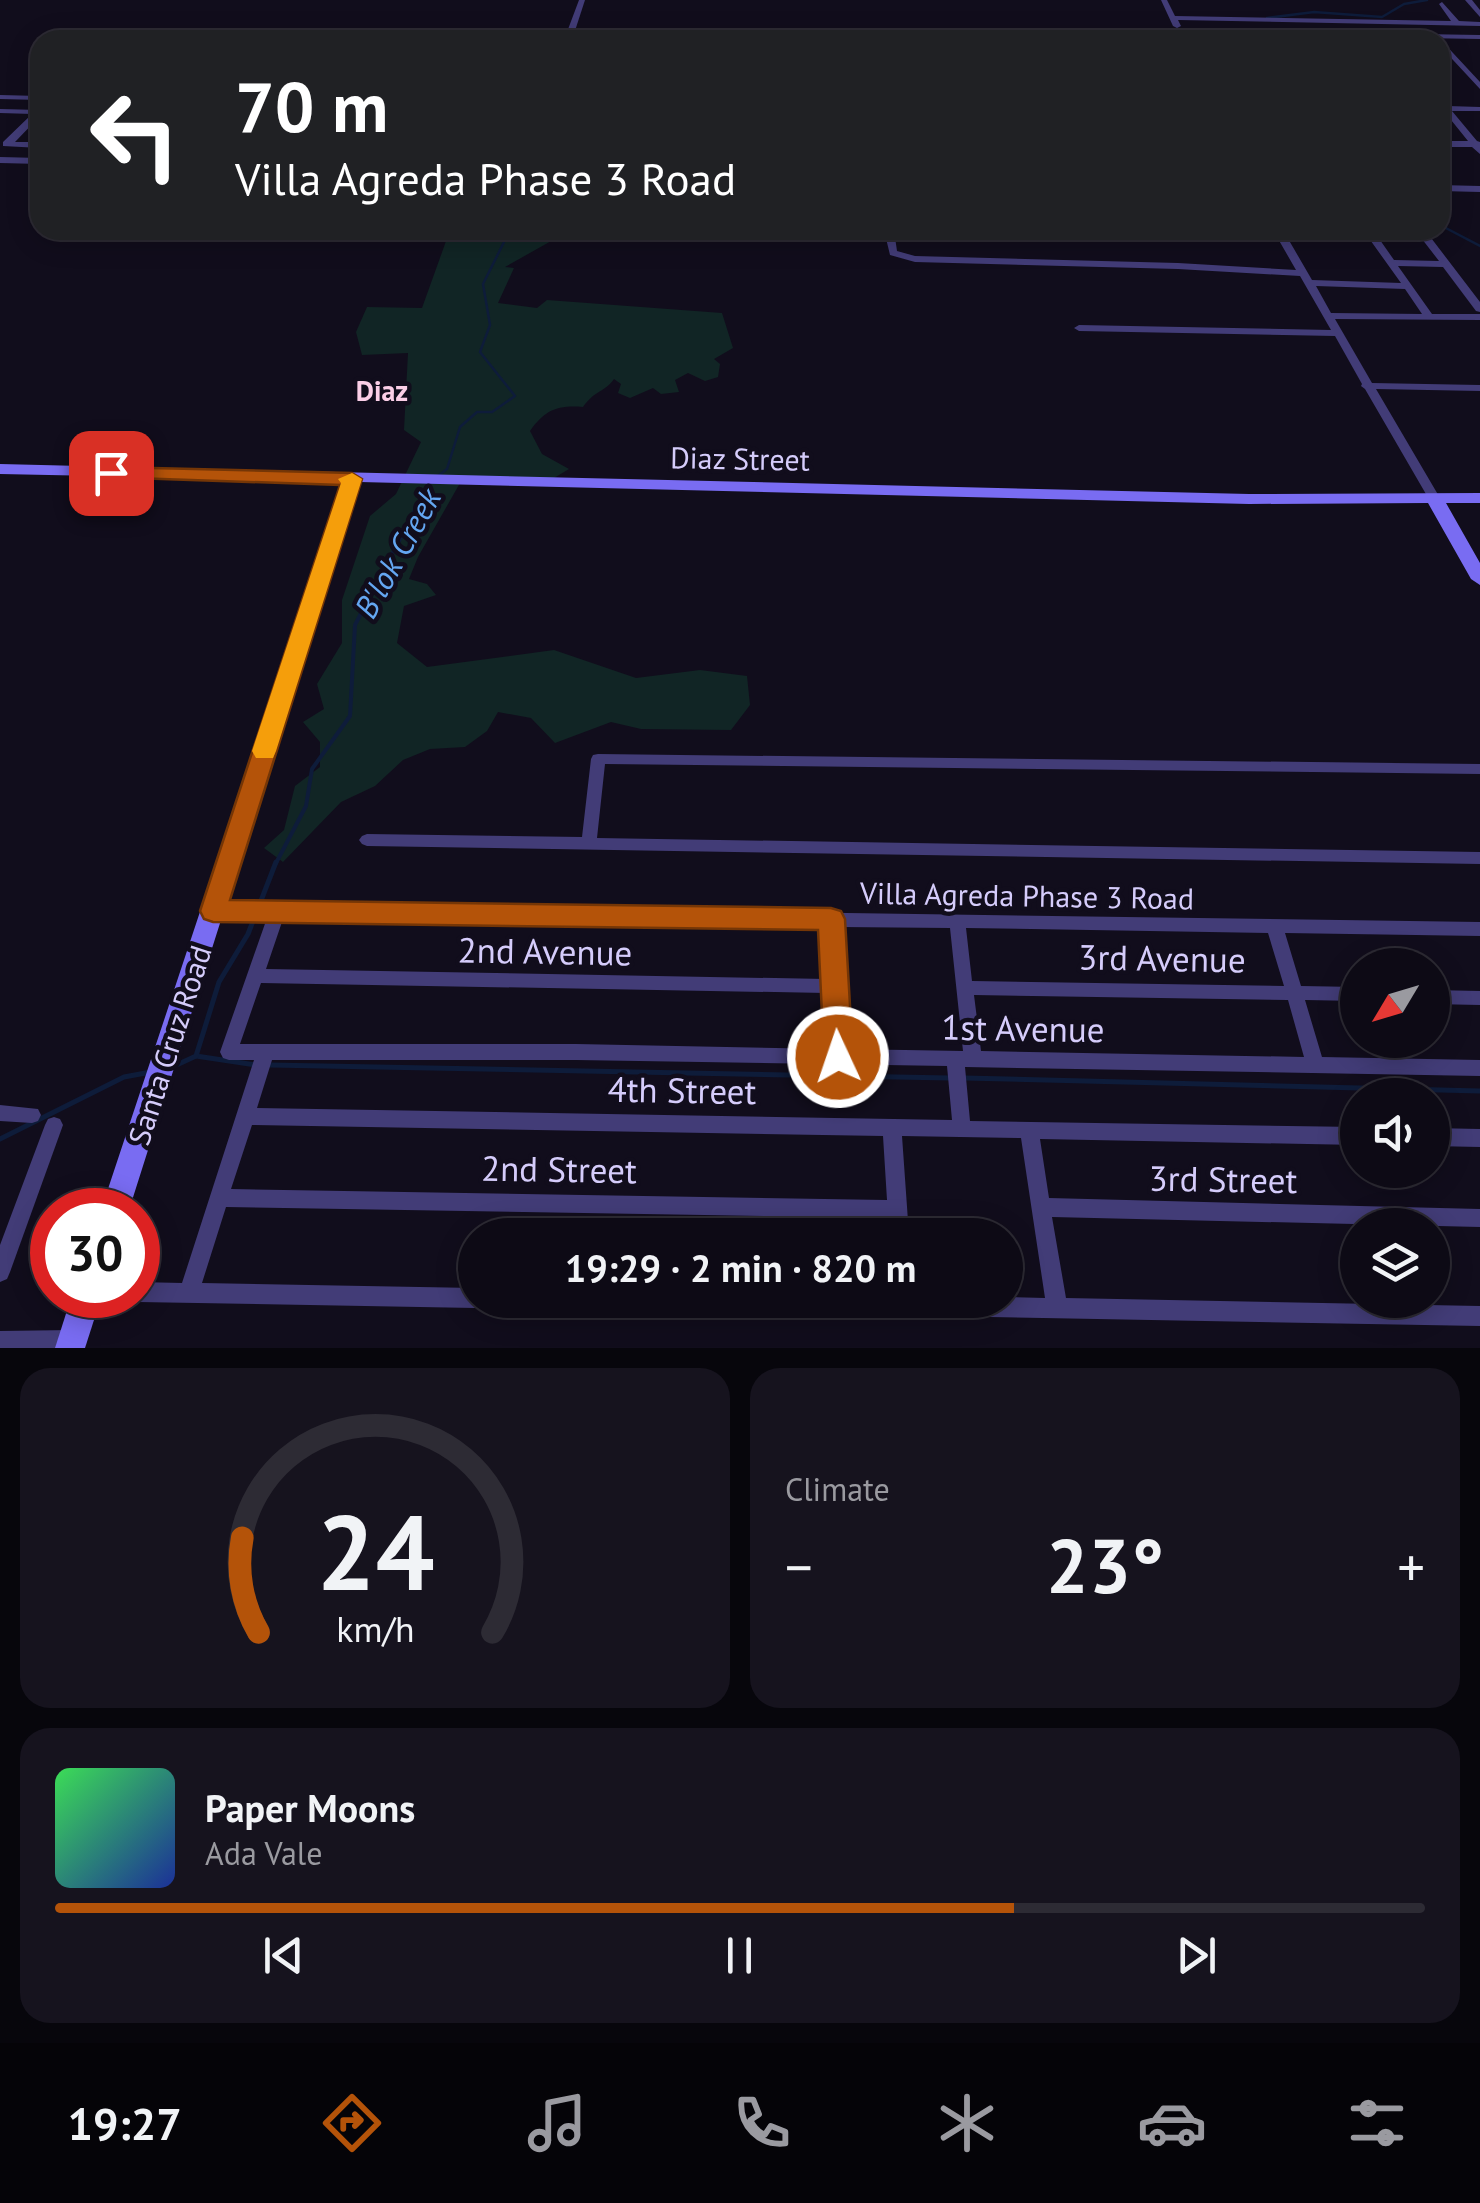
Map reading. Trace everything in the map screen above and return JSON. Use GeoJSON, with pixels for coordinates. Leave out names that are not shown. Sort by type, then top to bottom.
{"type":"FeatureCollection","features":[{"type":"Feature","properties":{"kind":"main road","name":"Diaz Street"},"geometry":{"type":"LineString","coordinates":[[0,470],[854,487],[1249,500],[1480,498]]}},
{"type":"Feature","properties":{"kind":"main road","name":"Santa Cruz Road"},"geometry":{"type":"LineString","coordinates":[[122,1188],[352,479]]}},
{"type":"Feature","properties":{"kind":"main road"},"geometry":{"type":"LineString","coordinates":[[1434,498],[1480,580]]}},
{"type":"Feature","properties":{"kind":"main road"},"geometry":{"type":"LineString","coordinates":[[71,1344],[79,1318]]}},
{"type":"Feature","properties":{"kind":"street"},"geometry":{"type":"LineString","coordinates":[[572,30],[582,0]]}},
{"type":"Feature","properties":{"kind":"street"},"geometry":{"type":"LineString","coordinates":[[1164,0],[1179,30]]}},
{"type":"Feature","properties":{"kind":"street"},"geometry":{"type":"LineString","coordinates":[[1468,0],[1480,15]]}},
{"type":"Feature","properties":{"kind":"street"},"geometry":{"type":"LineString","coordinates":[[1442,4],[1458,24]]}},
{"type":"Feature","properties":{"kind":"street"},"geometry":{"type":"LineString","coordinates":[[1173,18],[1480,24]]}},
{"type":"Feature","properties":{"kind":"street"},"geometry":{"type":"LineString","coordinates":[[1450,38],[1480,37]]}},
{"type":"Feature","properties":{"kind":"street"},"geometry":{"type":"LineString","coordinates":[[1450,53],[1480,87]]}},
{"type":"Feature","properties":{"kind":"street"},"geometry":{"type":"LineString","coordinates":[[0,97],[30,98]]}},
{"type":"Feature","properties":{"kind":"street"},"geometry":{"type":"LineString","coordinates":[[1450,107],[1480,109]]}},
{"type":"Feature","properties":{"kind":"street"},"geometry":{"type":"LineString","coordinates":[[0,111],[30,112]]}},
{"type":"Feature","properties":{"kind":"street"},"geometry":{"type":"LineString","coordinates":[[1450,115],[1478,146]]}},
{"type":"Feature","properties":{"kind":"street"},"geometry":{"type":"LineString","coordinates":[[4,144],[30,120]]}},
{"type":"Feature","properties":{"kind":"street"},"geometry":{"type":"LineString","coordinates":[[4,144],[30,146]]}},
{"type":"Feature","properties":{"kind":"street"},"geometry":{"type":"LineString","coordinates":[[1450,145],[1478,146]]}},
{"type":"Feature","properties":{"kind":"street"},"geometry":{"type":"LineString","coordinates":[[0,160],[30,159]]}},
{"type":"Feature","properties":{"kind":"street"},"geometry":{"type":"LineString","coordinates":[[1450,188],[1480,189]]}},
{"type":"Feature","properties":{"kind":"street"},"geometry":{"type":"LineString","coordinates":[[891,240],[893,253],[915,259],[1178,266],[1406,286]]}},
{"type":"Feature","properties":{"kind":"street"},"geometry":{"type":"LineString","coordinates":[[1284,240],[1434,498]]}},
{"type":"Feature","properties":{"kind":"street"},"geometry":{"type":"LineString","coordinates":[[1375,240],[1429,316]]}},
{"type":"Feature","properties":{"kind":"street"},"geometry":{"type":"LineString","coordinates":[[1428,240],[1480,313]]}},
{"type":"Feature","properties":{"kind":"street"},"geometry":{"type":"LineString","coordinates":[[1391,263],[1446,264]]}},
{"type":"Feature","properties":{"kind":"street"},"geometry":{"type":"LineString","coordinates":[[1328,316],[1480,313]]}},
{"type":"Feature","properties":{"kind":"street"},"geometry":{"type":"LineString","coordinates":[[1079,328],[1337,333]]}},
{"type":"Feature","properties":{"kind":"street"},"geometry":{"type":"LineString","coordinates":[[1366,386],[1480,388]]}},
{"type":"Feature","properties":{"kind":"street"},"geometry":{"type":"LineString","coordinates":[[589,844],[598,758],[1480,769]]}},
{"type":"Feature","properties":{"kind":"street"},"geometry":{"type":"LineString","coordinates":[[366,840],[1480,858]]}},
{"type":"Feature","properties":{"kind":"street"},"geometry":{"type":"LineString","coordinates":[[255,976],[264,910]]}},
{"type":"Feature","properties":{"kind":"street","name":"Villa Agreda Phase 3 Road"},"geometry":{"type":"LineString","coordinates":[[213,911],[1480,929]]}},
{"type":"Feature","properties":{"kind":"street"},"geometry":{"type":"LineString","coordinates":[[831,919],[838,1057]]}},
{"type":"Feature","properties":{"kind":"street"},"geometry":{"type":"LineString","coordinates":[[957,921],[966,988],[962,1128]]}},
{"type":"Feature","properties":{"kind":"street"},"geometry":{"type":"LineString","coordinates":[[1275,927],[1316,1065]]}},
{"type":"Feature","properties":{"kind":"street","name":"2nd Avenue"},"geometry":{"type":"LineString","coordinates":[[255,976],[834,986]]}},
{"type":"Feature","properties":{"kind":"street","name":"1st Avenue"},"geometry":{"type":"LineString","coordinates":[[255,976],[229,1052],[262,1063],[838,1057],[961,1069],[1316,1065],[1480,1068]]}},
{"type":"Feature","properties":{"kind":"street","name":"3rd Avenue"},"geometry":{"type":"LineString","coordinates":[[966,988],[1340,993]]}},
{"type":"Feature","properties":{"kind":"street"},"geometry":{"type":"LineString","coordinates":[[1450,997],[1480,998]]}},
{"type":"Feature","properties":{"kind":"street"},"geometry":{"type":"LineString","coordinates":[[189,1293],[262,1063]]}},
{"type":"Feature","properties":{"kind":"street"},"geometry":{"type":"LineString","coordinates":[[0,1113],[32,1115]]}},
{"type":"Feature","properties":{"kind":"street","name":"4th Street"},"geometry":{"type":"LineString","coordinates":[[245,1116],[1340,1136]]}},
{"type":"Feature","properties":{"kind":"street"},"geometry":{"type":"LineString","coordinates":[[0,1272],[54,1125]]}},
{"type":"Feature","properties":{"kind":"street"},"geometry":{"type":"LineString","coordinates":[[892,1128],[899,1218]]}},
{"type":"Feature","properties":{"kind":"street"},"geometry":{"type":"LineString","coordinates":[[1030,1129],[1057,1308]]}},
{"type":"Feature","properties":{"kind":"street"},"geometry":{"type":"LineString","coordinates":[[1450,1137],[1480,1138]]}},
{"type":"Feature","properties":{"kind":"street","name":"2nd Street"},"geometry":{"type":"LineString","coordinates":[[219,1198],[898,1208]]}},
{"type":"Feature","properties":{"kind":"street","name":"3rd Street"},"geometry":{"type":"LineString","coordinates":[[1042,1207],[1480,1218]]}},
{"type":"Feature","properties":{"kind":"street"},"geometry":{"type":"LineString","coordinates":[[160,1292],[458,1298]]}},
{"type":"Feature","properties":{"kind":"street"},"geometry":{"type":"LineString","coordinates":[[1023,1307],[1480,1316]]}},
{"type":"Feature","properties":{"kind":"street"},"geometry":{"type":"LineString","coordinates":[[0,1340],[71,1344]]}},
{"type":"Feature","properties":{"kind":"green space"},"geometry":{"type":"Polygon","coordinates":[[[446,240],[553,240],[505,267],[514,268],[498,303],[537,308],[547,300],[722,313],[733,348],[714,359],[720,364],[718,377],[705,381],[688,373],[675,380],[679,392],[661,394],[653,388],[630,398],[618,393],[621,384],[614,379],[583,407],[559,408],[541,418],[530,431],[542,454],[569,469],[554,478],[464,476],[409,579],[427,584],[436,595],[404,606],[397,643],[427,667],[554,650],[636,678],[700,670],[747,676],[750,705],[731,730],[641,729],[611,722],[555,743],[531,718],[498,712],[487,731],[465,747],[430,749],[403,760],[375,786],[341,802],[283,862],[264,848],[284,830],[295,786],[320,767],[320,742],[303,722],[324,709],[317,684],[342,643],[342,600],[370,516],[396,494],[421,442],[404,430],[408,353],[362,355],[356,332],[367,307],[422,308],[446,240]]]}},
{"type":"Feature","properties":{"kind":"waterway","name":"B'lok Creek"},"geometry":{"type":"LineString","coordinates":[[1267,18],[1314,12],[1382,17],[1404,4],[1427,0]]}},
{"type":"Feature","properties":{"kind":"waterway"},"geometry":{"type":"LineString","coordinates":[[1450,230],[1480,246]]}},
{"type":"Feature","properties":{"kind":"waterway","name":"B'lok Creek"},"geometry":{"type":"LineString","coordinates":[[438,476],[447,469],[460,427],[477,412],[492,412],[515,396],[480,352],[490,325],[483,284],[505,240]]}},
{"type":"Feature","properties":{"kind":"waterway","name":"B'lok Creek"},"geometry":{"type":"LineString","coordinates":[[423,496],[430,482]]}},
{"type":"Feature","properties":{"kind":"waterway","name":"B'lok Creek"},"geometry":{"type":"LineString","coordinates":[[275,865],[306,806],[312,769],[350,716],[355,625],[424,493]]}},
{"type":"Feature","properties":{"kind":"waterway","name":"B'lok Creek"},"geometry":{"type":"LineString","coordinates":[[196,1056],[219,982],[248,934],[276,862]]}},
{"type":"Feature","properties":{"kind":"waterway","name":"B'lok Creek"},"geometry":{"type":"LineString","coordinates":[[170,1068],[196,1056]]}},
{"type":"Feature","properties":{"kind":"waterway"},"geometry":{"type":"LineString","coordinates":[[196,1056],[256,1065]]}},
{"type":"Feature","properties":{"kind":"waterway"},"geometry":{"type":"LineString","coordinates":[[270,1065],[950,1078]]}},
{"type":"Feature","properties":{"kind":"waterway","name":"B'lok Creek"},"geometry":{"type":"LineString","coordinates":[[0,1139],[124,1077],[151,1072]]}},
{"type":"Feature","properties":{"kind":"waterway"},"geometry":{"type":"LineString","coordinates":[[965,1078],[1480,1091]]}},
{"type":"Feature","properties":{"kind":"slow traffic"},"geometry":{"type":"LineString","coordinates":[[264,751],[352,479],[348,479]]}},
{"type":"Feature","properties":{"kind":"district","name":"Diaz"},"geometry":{"type":"Point","coordinates":[382,390]}},
{"type":"Feature","properties":{"kind":"route"},"geometry":{"type":"LineString","coordinates":[[111,473],[352,479],[213,911],[831,919],[838,1057]]}}]}
